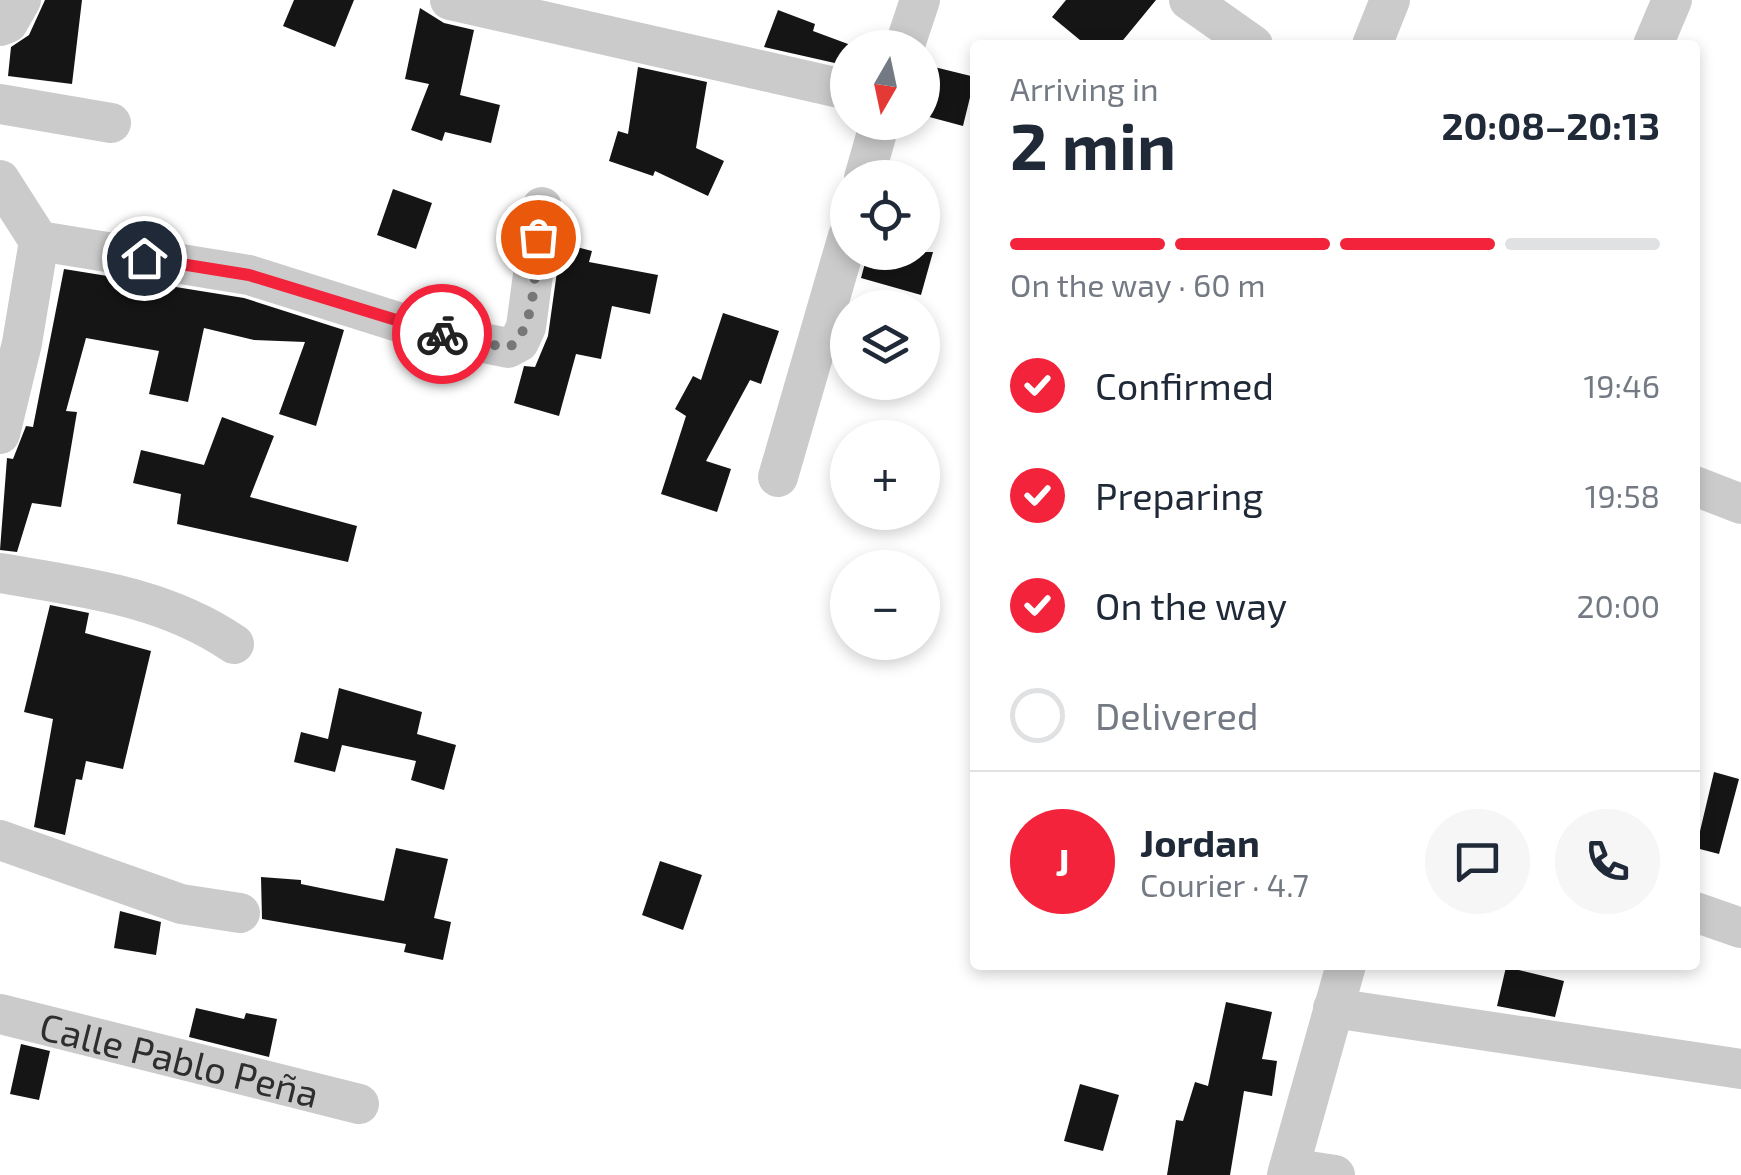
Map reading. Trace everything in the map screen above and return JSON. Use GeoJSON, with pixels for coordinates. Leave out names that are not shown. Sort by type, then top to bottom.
{"type":"FeatureCollection","features":[{"type":"Feature","properties":{"kind":"street"},"geometry":{"type":"LineString","coordinates":[[0,26],[8,23],[21,0]]}},
{"type":"Feature","properties":{"kind":"street"},"geometry":{"type":"LineString","coordinates":[[450,0],[514,8],[830,86]]}},
{"type":"Feature","properties":{"kind":"street"},"geometry":{"type":"LineString","coordinates":[[910,30],[920,0]]}},
{"type":"Feature","properties":{"kind":"street"},"geometry":{"type":"LineString","coordinates":[[1190,0],[1246,40]]}},
{"type":"Feature","properties":{"kind":"street"},"geometry":{"type":"LineString","coordinates":[[1374,40],[1390,0]]}},
{"type":"Feature","properties":{"kind":"street"},"geometry":{"type":"LineString","coordinates":[[1654,40],[1672,0]]}},
{"type":"Feature","properties":{"kind":"street"},"geometry":{"type":"LineString","coordinates":[[0,104],[111,123]]}},
{"type":"Feature","properties":{"kind":"street"},"geometry":{"type":"LineString","coordinates":[[0,180],[39,242],[1,424]]}},
{"type":"Feature","properties":{"kind":"street"},"geometry":{"type":"LineString","coordinates":[[39,242],[249,275],[430,332],[508,348],[519,342],[526,327],[542,207]]}},
{"type":"Feature","properties":{"kind":"street"},"geometry":{"type":"LineString","coordinates":[[778,477],[838,270]]}},
{"type":"Feature","properties":{"kind":"street"},"geometry":{"type":"LineString","coordinates":[[1700,488],[1741,504]]}},
{"type":"Feature","properties":{"kind":"street"},"geometry":{"type":"LineString","coordinates":[[0,572],[140,599],[200,621],[234,644]]}},
{"type":"Feature","properties":{"kind":"street"},"geometry":{"type":"LineString","coordinates":[[0,840],[181,904],[240,913]]}},
{"type":"Feature","properties":{"kind":"street"},"geometry":{"type":"LineString","coordinates":[[1700,914],[1741,928]]}},
{"type":"Feature","properties":{"kind":"street"},"geometry":{"type":"LineString","coordinates":[[1335,1175],[1288,1171],[1345,970]]}},
{"type":"Feature","properties":{"kind":"street"},"geometry":{"type":"LineString","coordinates":[[1334,1008],[1741,1069]]}},
{"type":"Feature","properties":{"kind":"street","name":"Calle Pablo Peña"},"geometry":{"type":"LineString","coordinates":[[0,1014],[359,1104]]}},
{"type":"Feature","properties":{"kind":"building"},"geometry":{"type":"Polygon","coordinates":[[[45,0],[82,0],[72,84],[8,76],[11,47],[29,35],[45,0]]]}},
{"type":"Feature","properties":{"kind":"building"},"geometry":{"type":"Polygon","coordinates":[[[294,0],[354,0],[335,47],[283,26],[294,0]]]}},
{"type":"Feature","properties":{"kind":"building"},"geometry":{"type":"Polygon","coordinates":[[[1066,0],[1156,0],[1123,40],[1080,40],[1052,17],[1066,0]]]}},
{"type":"Feature","properties":{"kind":"building"},"geometry":{"type":"Polygon","coordinates":[[[420,8],[444,23],[474,30],[460,95],[500,105],[491,143],[445,132],[442,141],[411,130],[429,84],[405,79],[420,8]]]}},
{"type":"Feature","properties":{"kind":"building"},"geometry":{"type":"Polygon","coordinates":[[[778,10],[815,24],[813,31],[830,37],[830,62],[764,47],[778,10]]]}},
{"type":"Feature","properties":{"kind":"building"},"geometry":{"type":"Polygon","coordinates":[[[638,67],[707,82],[696,148],[724,161],[708,196],[655,171],[653,176],[609,161],[618,131],[628,134],[638,67]]]}},
{"type":"Feature","properties":{"kind":"building"},"geometry":{"type":"Polygon","coordinates":[[[940,68],[970,76],[963,126],[940,120],[940,68]]]}},
{"type":"Feature","properties":{"kind":"building"},"geometry":{"type":"Polygon","coordinates":[[[393,189],[432,203],[416,249],[377,235],[393,189]]]}},
{"type":"Feature","properties":{"kind":"building"},"geometry":{"type":"Polygon","coordinates":[[[561,243],[592,251],[589,262],[658,275],[650,314],[612,306],[601,359],[576,354],[559,416],[514,403],[524,366],[535,367],[548,336],[561,243]]]}},
{"type":"Feature","properties":{"kind":"building"},"geometry":{"type":"Polygon","coordinates":[[[64,269],[244,298],[344,330],[316,426],[279,414],[305,342],[254,340],[204,328],[188,402],[149,394],[159,351],[86,338],[66,411],[77,412],[61,507],[32,503],[17,552],[0,550],[7,458],[13,459],[26,426],[33,427],[64,269]]]}},
{"type":"Feature","properties":{"kind":"building"},"geometry":{"type":"Polygon","coordinates":[[[863,270],[928,270],[922,290],[903,290],[861,278],[863,270]]]}},
{"type":"Feature","properties":{"kind":"building"},"geometry":{"type":"Polygon","coordinates":[[[723,313],[779,331],[761,384],[750,380],[706,461],[731,469],[717,512],[661,494],[686,416],[675,409],[693,376],[701,380],[723,313]]]}},
{"type":"Feature","properties":{"kind":"building"},"geometry":{"type":"Polygon","coordinates":[[[222,417],[274,436],[250,497],[357,526],[348,562],[177,524],[181,494],[133,483],[141,450],[204,465],[222,417]]]}},
{"type":"Feature","properties":{"kind":"building"},"geometry":{"type":"Polygon","coordinates":[[[50,605],[89,613],[85,633],[151,651],[123,769],[86,761],[82,780],[76,779],[65,835],[34,827],[53,719],[24,712],[50,605]]]}},
{"type":"Feature","properties":{"kind":"building"},"geometry":{"type":"Polygon","coordinates":[[[339,688],[422,712],[417,734],[456,745],[444,790],[411,780],[416,761],[342,745],[335,772],[294,762],[301,732],[328,739],[339,688]]]}},
{"type":"Feature","properties":{"kind":"building"},"geometry":{"type":"Polygon","coordinates":[[[1714,772],[1739,779],[1719,854],[1700,849],[1700,831],[1714,772]]]}},
{"type":"Feature","properties":{"kind":"building"},"geometry":{"type":"Polygon","coordinates":[[[396,848],[448,859],[434,918],[451,922],[443,960],[404,952],[406,944],[262,919],[261,877],[301,880],[301,884],[384,901],[396,848]]]}},
{"type":"Feature","properties":{"kind":"building"},"geometry":{"type":"Polygon","coordinates":[[[660,861],[702,875],[683,930],[642,915],[660,861]]]}},
{"type":"Feature","properties":{"kind":"building"},"geometry":{"type":"Polygon","coordinates":[[[120,911],[161,922],[156,955],[114,948],[120,911]]]}},
{"type":"Feature","properties":{"kind":"building"},"geometry":{"type":"Polygon","coordinates":[[[1505,970],[1564,981],[1555,1017],[1497,1006],[1505,970]]]}},
{"type":"Feature","properties":{"kind":"building"},"geometry":{"type":"Polygon","coordinates":[[[1226,1002],[1272,1012],[1262,1059],[1277,1061],[1272,1096],[1244,1091],[1230,1175],[1167,1175],[1176,1120],[1183,1121],[1195,1082],[1208,1086],[1226,1002]]]}},
{"type":"Feature","properties":{"kind":"building"},"geometry":{"type":"Polygon","coordinates":[[[196,1008],[244,1019],[246,1013],[277,1019],[269,1057],[189,1037],[196,1008]]]}},
{"type":"Feature","properties":{"kind":"building"},"geometry":{"type":"Polygon","coordinates":[[[21,1044],[50,1051],[39,1100],[10,1094],[21,1044]]]}},
{"type":"Feature","properties":{"kind":"building"},"geometry":{"type":"Polygon","coordinates":[[[1080,1084],[1119,1095],[1103,1151],[1064,1141],[1080,1084]]]}},
{"type":"Feature","properties":{"kind":"way so far"},"geometry":{"type":"LineString","coordinates":[[442,334],[508,348],[519,342],[526,327],[538,237]]}},
{"type":"Feature","properties":{"kind":"route"},"geometry":{"type":"LineString","coordinates":[[144,258],[249,275],[442,334]]}}]}
